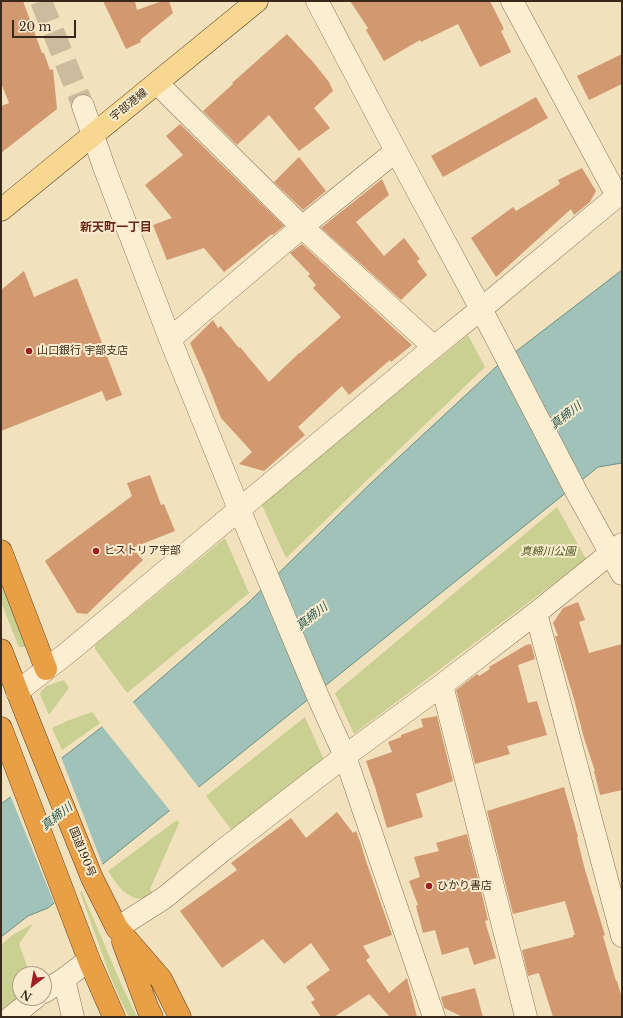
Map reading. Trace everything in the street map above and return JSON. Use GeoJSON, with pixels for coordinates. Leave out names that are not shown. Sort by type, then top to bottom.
{"type":"FeatureCollection","features":[{"type":"Feature","properties":{"kind":"highway"},"geometry":{"type":"LineString","coordinates":[[1,551],[46,669]]}},
{"type":"Feature","properties":{"kind":"highway","name":"国道190号"},"geometry":{"type":"LineString","coordinates":[[1,650],[92,878],[117,928],[161,979],[180,1017]]}},
{"type":"Feature","properties":{"kind":"highway"},"geometry":{"type":"LineString","coordinates":[[1,728],[89,960],[114,1017]]}},
{"type":"Feature","properties":{"kind":"highway"},"geometry":{"type":"LineString","coordinates":[[117,928],[152,1017]]}},
{"type":"Feature","properties":{"kind":"main road","name":"宇部港線"},"geometry":{"type":"LineString","coordinates":[[1,210],[257,1]]}},
{"type":"Feature","properties":{"kind":"street"},"geometry":{"type":"LineString","coordinates":[[317,1],[577,493],[616,548],[622,574]]}},
{"type":"Feature","properties":{"kind":"street"},"geometry":{"type":"LineString","coordinates":[[17,692],[620,194],[512,1]]}},
{"type":"Feature","properties":{"kind":"street"},"geometry":{"type":"LineString","coordinates":[[157,83],[302,227],[434,347]]}},
{"type":"Feature","properties":{"kind":"street"},"geometry":{"type":"LineString","coordinates":[[82,106],[170,339],[239,509],[319,699],[346,756],[434,1017]]}},
{"type":"Feature","properties":{"kind":"street"},"geometry":{"type":"LineString","coordinates":[[170,339],[302,227],[396,151]]}},
{"type":"Feature","properties":{"kind":"street"},"geometry":{"type":"LineString","coordinates":[[117,928],[164,898],[222,851],[346,756],[536,613],[616,548]]}},
{"type":"Feature","properties":{"kind":"street"},"geometry":{"type":"LineString","coordinates":[[536,613],[616,885],[622,936]]}},
{"type":"Feature","properties":{"kind":"street"},"geometry":{"type":"LineString","coordinates":[[442,685],[526,1017]]}},
{"type":"Feature","properties":{"kind":"street"},"geometry":{"type":"LineString","coordinates":[[52,987],[64,980],[89,960]]}},
{"type":"Feature","properties":{"kind":"street"},"geometry":{"type":"LineString","coordinates":[[64,980],[73,1017]]}},
{"type":"Feature","properties":{"kind":"street"},"geometry":{"type":"LineString","coordinates":[[11,1017],[25,1006]]}},
{"type":"Feature","properties":{"kind":"green space"},"geometry":{"type":"Polygon","coordinates":[[[468,335],[485,367],[286,558],[261,503],[468,335]]]}},
{"type":"Feature","properties":{"kind":"green space","name":"真締川公園"},"geometry":{"type":"Polygon","coordinates":[[[557,507],[586,559],[354,734],[335,693],[557,507]]]}},
{"type":"Feature","properties":{"kind":"green space"},"geometry":{"type":"Polygon","coordinates":[[[225,538],[249,593],[127,693],[95,649],[95,645],[225,538]]]}},
{"type":"Feature","properties":{"kind":"green space"},"geometry":{"type":"Polygon","coordinates":[[[1,576],[27,646],[25,647],[19,647],[1,602],[1,576]]]}},
{"type":"Feature","properties":{"kind":"green space"},"geometry":{"type":"Polygon","coordinates":[[[64,680],[69,688],[49,715],[40,695],[41,691],[46,686],[64,680]]]}},
{"type":"Feature","properties":{"kind":"green space"},"geometry":{"type":"Polygon","coordinates":[[[92,712],[100,723],[62,750],[52,728],[92,712]]]}},
{"type":"Feature","properties":{"kind":"green space"},"geometry":{"type":"Polygon","coordinates":[[[305,717],[325,762],[233,832],[206,796],[305,717]]]}},
{"type":"Feature","properties":{"kind":"green space"},"geometry":{"type":"Polygon","coordinates":[[[177,820],[179,823],[150,889],[153,894],[144,899],[134,898],[123,891],[108,871],[177,820]]]}},
{"type":"Feature","properties":{"kind":"green space"},"geometry":{"type":"Polygon","coordinates":[[[80,892],[82,892],[122,986],[137,1017],[129,1017],[121,1001],[109,973],[80,892]]]}},
{"type":"Feature","properties":{"kind":"green space"},"geometry":{"type":"Polygon","coordinates":[[[33,924],[19,944],[27,966],[12,966],[12,1002],[1,1010],[1,945],[14,934],[33,924]]]}},
{"type":"Feature","properties":{"kind":"water","name":"真締川"},"geometry":{"type":"Polygon","coordinates":[[[622,270],[622,463],[598,467],[48,908],[28,916],[1,937],[1,804],[129,706],[249,602],[371,483],[497,366],[622,270]]]}},
{"type":"Feature","properties":{"kind":"pier"},"geometry":{"type":"Polygon","coordinates":[[[132,701],[200,789],[171,812],[101,725],[132,701]]]}},
{"type":"Feature","properties":{"kind":"pier"},"geometry":{"type":"Polygon","coordinates":[[[61,757],[103,866],[55,905],[10,795],[61,757]]]}},
{"type":"Feature","properties":{"kind":"building"},"geometry":{"type":"Polygon","coordinates":[[[1,1],[23,1],[42,53],[44,53],[50,70],[53,69],[57,109],[1,153],[1,106],[9,103],[1,83],[1,1]]]}},
{"type":"Feature","properties":{"kind":"building"},"geometry":{"type":"Polygon","coordinates":[[[103,1],[135,1],[137,10],[162,1],[169,1],[173,13],[140,40],[141,42],[126,49],[103,1]]]}},
{"type":"Feature","properties":{"kind":"building"},"geometry":{"type":"Polygon","coordinates":[[[350,1],[490,1],[504,29],[501,31],[511,52],[480,67],[458,24],[421,42],[420,40],[384,61],[366,30],[368,28],[350,1]]]}},
{"type":"Feature","properties":{"kind":"building"},"geometry":{"type":"Polygon","coordinates":[[[287,34],[329,82],[333,91],[314,108],[330,128],[299,151],[269,115],[237,145],[203,111],[287,34]]]}},
{"type":"Feature","properties":{"kind":"building"},"geometry":{"type":"Polygon","coordinates":[[[622,54],[622,84],[589,100],[577,76],[622,54]]]}},
{"type":"Feature","properties":{"kind":"building"},"geometry":{"type":"Polygon","coordinates":[[[536,97],[548,118],[443,177],[431,156],[536,97]]]}},
{"type":"Feature","properties":{"kind":"building"},"geometry":{"type":"Polygon","coordinates":[[[180,124],[284,226],[224,272],[204,248],[167,260],[153,225],[172,218],[145,185],[183,155],[166,136],[180,124]]]}},
{"type":"Feature","properties":{"kind":"building"},"geometry":{"type":"Polygon","coordinates":[[[299,157],[326,191],[303,210],[274,182],[299,157]]]}},
{"type":"Feature","properties":{"kind":"building"},"geometry":{"type":"Polygon","coordinates":[[[582,168],[596,191],[590,202],[574,215],[571,209],[496,277],[471,238],[513,207],[516,211],[560,184],[558,180],[582,168]]]}},
{"type":"Feature","properties":{"kind":"building"},"geometry":{"type":"Polygon","coordinates":[[[382,179],[389,195],[356,222],[384,256],[404,238],[420,259],[417,261],[427,275],[401,300],[321,228],[382,179]]]}},
{"type":"Feature","properties":{"kind":"building"},"geometry":{"type":"Polygon","coordinates":[[[302,244],[412,345],[391,362],[390,360],[349,395],[342,386],[298,427],[305,435],[264,471],[239,464],[252,452],[221,418],[190,343],[213,320],[218,328],[221,326],[239,348],[240,347],[269,382],[299,353],[341,317],[313,288],[316,285],[308,276],[310,274],[290,253],[302,244]]]}},
{"type":"Feature","properties":{"kind":"building","name":"山口銀行 宇部支店"},"geometry":{"type":"Polygon","coordinates":[[[24,271],[34,297],[77,278],[122,395],[106,401],[102,391],[1,431],[1,290],[24,271]]]}},
{"type":"Feature","properties":{"kind":"building","name":"ヒストリア宇部"},"geometry":{"type":"Polygon","coordinates":[[[150,475],[161,505],[164,504],[175,531],[132,548],[143,560],[87,614],[77,613],[45,561],[132,496],[127,483],[150,475]]]}},
{"type":"Feature","properties":{"kind":"building"},"geometry":{"type":"Polygon","coordinates":[[[578,602],[585,620],[579,622],[589,653],[622,644],[622,790],[600,795],[595,771],[555,636],[558,636],[553,623],[563,608],[578,602]]]}},
{"type":"Feature","properties":{"kind":"building"},"geometry":{"type":"Polygon","coordinates":[[[531,644],[535,659],[518,665],[528,703],[537,701],[547,735],[507,746],[510,754],[475,764],[456,690],[477,674],[479,676],[490,669],[489,667],[526,645],[531,644]]]}},
{"type":"Feature","properties":{"kind":"building"},"geometry":{"type":"Polygon","coordinates":[[[437,716],[453,781],[416,794],[423,817],[387,828],[366,761],[392,752],[388,742],[401,737],[401,735],[423,727],[421,719],[437,716]]]}},
{"type":"Feature","properties":{"kind":"building"},"geometry":{"type":"Polygon","coordinates":[[[564,787],[578,837],[585,870],[605,935],[603,936],[622,998],[622,1017],[553,1017],[539,973],[528,976],[522,950],[573,937],[573,935],[575,935],[565,901],[513,914],[487,811],[564,787]]]}},
{"type":"Feature","properties":{"kind":"building"},"geometry":{"type":"Polygon","coordinates":[[[337,812],[353,833],[356,831],[392,935],[363,946],[370,957],[366,960],[389,993],[407,978],[417,1017],[390,1017],[369,994],[334,1017],[321,1017],[311,1002],[315,1000],[306,987],[330,970],[311,943],[284,964],[263,939],[222,968],[180,911],[237,870],[231,863],[291,818],[306,838],[337,812]]]}},
{"type":"Feature","properties":{"kind":"building"},"geometry":{"type":"Polygon","coordinates":[[[467,834],[488,920],[485,921],[496,958],[474,965],[468,947],[442,955],[435,930],[423,933],[416,906],[418,905],[409,881],[420,877],[414,857],[439,851],[436,843],[467,834]]]}},
{"type":"Feature","properties":{"kind":"building"},"geometry":{"type":"Polygon","coordinates":[[[475,988],[483,1017],[463,1017],[444,1008],[441,997],[475,988]]]}},
{"type":"Feature","properties":{"kind":"tunnel"},"geometry":{"type":"LineString","coordinates":[[41,1],[83,106]]}},
{"type":"Feature","properties":{"kind":"place","name":"山口銀行 宇部支店"},"geometry":{"type":"Point","coordinates":[29,351]}},
{"type":"Feature","properties":{"kind":"place","name":"ヒストリア宇部"},"geometry":{"type":"Point","coordinates":[96,551]}},
{"type":"Feature","properties":{"kind":"place","name":"ひかり書店"},"geometry":{"type":"Point","coordinates":[429,886]}},
{"type":"Feature","properties":{"kind":"district","name":"新天町一丁目"},"geometry":{"type":"Point","coordinates":[116,228]}}]}
